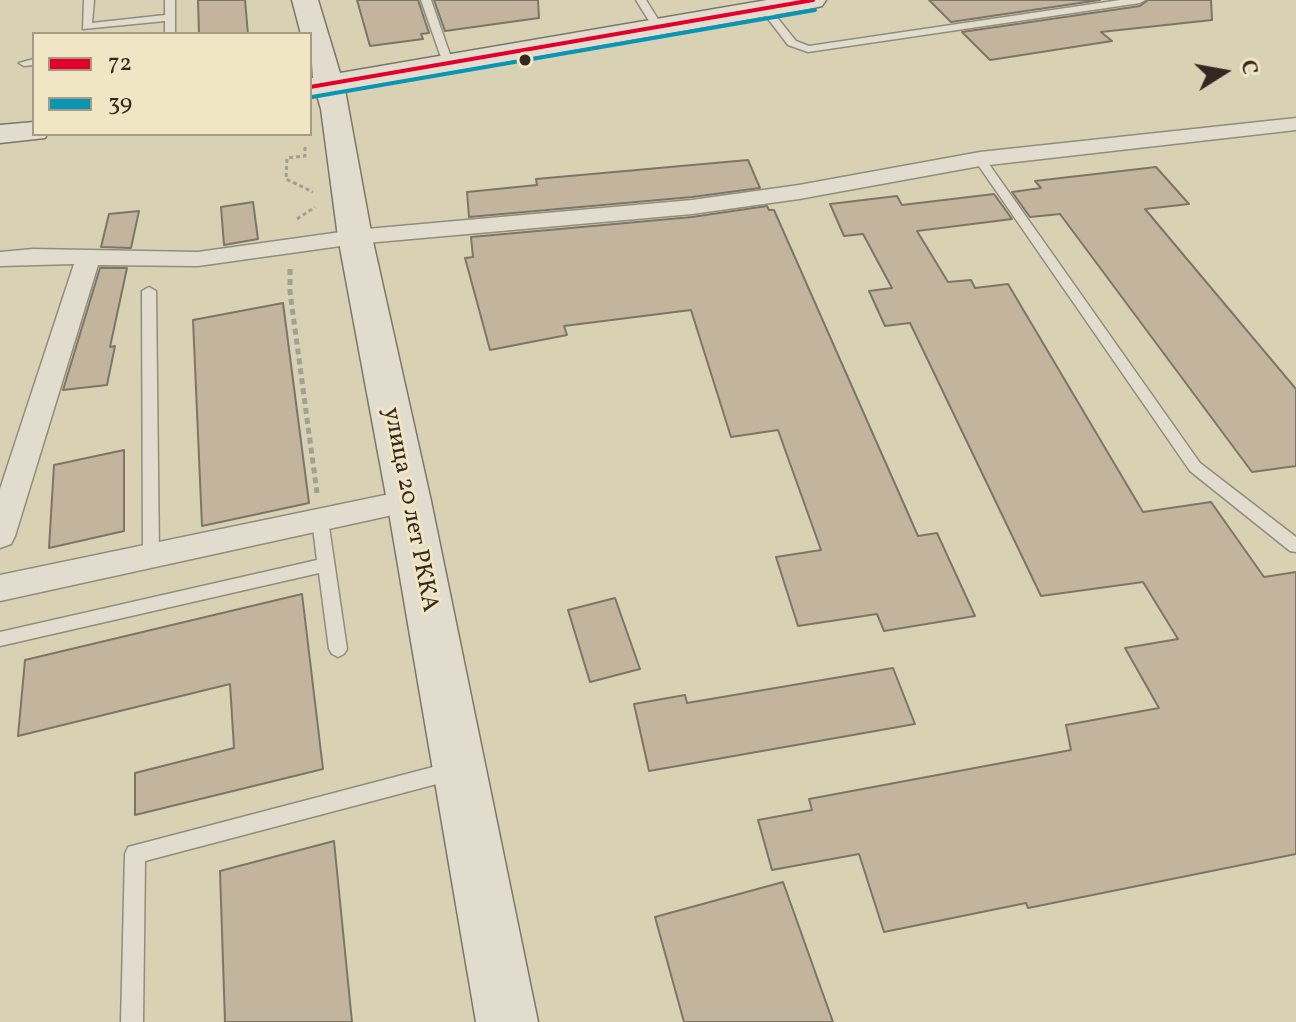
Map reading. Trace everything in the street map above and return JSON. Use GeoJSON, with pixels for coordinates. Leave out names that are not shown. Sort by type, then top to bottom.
{"type":"FeatureCollection","features":[{"type":"Feature","properties":{"kind":"main road","name":"улица 20 лет РККА"},"geometry":{"type":"LineString","coordinates":[[305,0],[310,32]]}},
{"type":"Feature","properties":{"kind":"main road"},"geometry":{"type":"LineString","coordinates":[[319,85],[813,0]]}},
{"type":"Feature","properties":{"kind":"main road","name":"улица 20 лет РККА"},"geometry":{"type":"LineString","coordinates":[[312,42],[319,85],[336,109],[355,237],[409,501],[507,1022]]}},
{"type":"Feature","properties":{"kind":"main road"},"geometry":{"type":"LineString","coordinates":[[0,134],[32,131]]}},
{"type":"Feature","properties":{"kind":"street"},"geometry":{"type":"LineString","coordinates":[[0,259],[198,259],[355,237],[692,207],[799,192],[980,159],[1296,124]]}},
{"type":"Feature","properties":{"kind":"street"},"geometry":{"type":"LineString","coordinates":[[0,536],[88,257]]}},
{"type":"Feature","properties":{"kind":"street"},"geometry":{"type":"LineString","coordinates":[[0,588],[409,501]]}},
{"type":"Feature","properties":{"kind":"lane"},"geometry":{"type":"LineString","coordinates":[[89,0],[87,27],[170,17]]}},
{"type":"Feature","properties":{"kind":"lane"},"geometry":{"type":"LineString","coordinates":[[170,0],[170,32]]}},
{"type":"Feature","properties":{"kind":"lane"},"geometry":{"type":"LineString","coordinates":[[426,0],[448,63]]}},
{"type":"Feature","properties":{"kind":"lane"},"geometry":{"type":"LineString","coordinates":[[641,0],[658,27]]}},
{"type":"Feature","properties":{"kind":"lane"},"geometry":{"type":"LineString","coordinates":[[764,7],[792,43],[808,49],[1104,2],[1140,0]]}},
{"type":"Feature","properties":{"kind":"lane"},"geometry":{"type":"LineString","coordinates":[[980,159],[1195,467],[1296,546]]}},
{"type":"Feature","properties":{"kind":"lane"},"geometry":{"type":"LineString","coordinates":[[149,291],[151,556]]}},
{"type":"Feature","properties":{"kind":"lane"},"geometry":{"type":"LineString","coordinates":[[320,520],[338,649]]}},
{"type":"Feature","properties":{"kind":"lane"},"geometry":{"type":"LineString","coordinates":[[0,639],[327,564]]}},
{"type":"Feature","properties":{"kind":"lane"},"geometry":{"type":"LineString","coordinates":[[132,1022],[135,854],[458,769]]}},
{"type":"Feature","properties":{"kind":"path"},"geometry":{"type":"LineString","coordinates":[[305,143],[305,156],[287,158],[286,179],[316,193]]}},
{"type":"Feature","properties":{"kind":"path"},"geometry":{"type":"LineString","coordinates":[[317,206],[289,224],[290,292],[320,520]]}},
{"type":"Feature","properties":{"kind":"building"},"geometry":{"type":"Polygon","coordinates":[[[198,0],[245,0],[248,32],[199,32],[198,0]]]}},
{"type":"Feature","properties":{"kind":"building"},"geometry":{"type":"Polygon","coordinates":[[[357,0],[418,0],[429,33],[421,34],[423,39],[370,46],[357,0]]]}},
{"type":"Feature","properties":{"kind":"building"},"geometry":{"type":"Polygon","coordinates":[[[434,0],[538,0],[539,18],[445,31],[434,0]]]}},
{"type":"Feature","properties":{"kind":"building"},"geometry":{"type":"Polygon","coordinates":[[[929,0],[1100,0],[951,22],[929,0]]]}},
{"type":"Feature","properties":{"kind":"building"},"geometry":{"type":"Polygon","coordinates":[[[1148,0],[1211,0],[1212,20],[1101,32],[1112,41],[990,60],[962,32],[1140,6],[1148,0]]]}},
{"type":"Feature","properties":{"kind":"building"},"geometry":{"type":"Polygon","coordinates":[[[748,160],[760,188],[469,217],[467,192],[537,185],[536,179],[748,160]]]}},
{"type":"Feature","properties":{"kind":"building"},"geometry":{"type":"Polygon","coordinates":[[[1156,167],[1189,204],[1145,209],[1296,389],[1296,466],[1252,472],[1060,214],[1030,217],[1012,192],[1041,188],[1035,181],[1156,167]]]}},
{"type":"Feature","properties":{"kind":"building"},"geometry":{"type":"Polygon","coordinates":[[[994,194],[1012,219],[917,231],[948,282],[971,280],[975,288],[1008,284],[1143,512],[1211,502],[1264,577],[1296,572],[1296,854],[1028,908],[1026,903],[884,932],[859,854],[772,870],[758,820],[812,810],[809,799],[1071,750],[1066,725],[1159,708],[1125,648],[1178,639],[1143,582],[1041,596],[910,323],[885,326],[869,291],[892,288],[863,234],[844,236],[830,204],[897,196],[902,205],[994,194]]]}},
{"type":"Feature","properties":{"kind":"building"},"geometry":{"type":"Polygon","coordinates":[[[253,202],[258,239],[224,245],[221,207],[253,202]]]}},
{"type":"Feature","properties":{"kind":"building"},"geometry":{"type":"Polygon","coordinates":[[[767,206],[769,210],[774,210],[918,536],[937,533],[975,616],[884,631],[877,614],[798,626],[776,557],[821,550],[778,430],[731,437],[691,310],[564,326],[567,335],[490,350],[465,258],[473,257],[471,237],[692,217],[767,206]]]}},
{"type":"Feature","properties":{"kind":"building"},"geometry":{"type":"Polygon","coordinates":[[[139,211],[131,248],[101,247],[109,214],[139,211]]]}},
{"type":"Feature","properties":{"kind":"building"},"geometry":{"type":"Polygon","coordinates":[[[100,268],[127,268],[110,347],[115,346],[107,385],[63,390],[100,268]]]}},
{"type":"Feature","properties":{"kind":"building"},"geometry":{"type":"Polygon","coordinates":[[[283,303],[309,503],[202,526],[193,320],[283,303]]]}},
{"type":"Feature","properties":{"kind":"building"},"geometry":{"type":"Polygon","coordinates":[[[124,450],[124,531],[49,548],[54,465],[124,450]]]}},
{"type":"Feature","properties":{"kind":"building"},"geometry":{"type":"Polygon","coordinates":[[[302,594],[323,769],[135,815],[135,773],[234,748],[230,684],[18,736],[25,660],[302,594]]]}},
{"type":"Feature","properties":{"kind":"building"},"geometry":{"type":"Polygon","coordinates":[[[615,598],[640,669],[590,682],[568,610],[615,598]]]}},
{"type":"Feature","properties":{"kind":"building"},"geometry":{"type":"Polygon","coordinates":[[[893,668],[915,724],[649,771],[634,704],[685,695],[687,703],[893,668]]]}},
{"type":"Feature","properties":{"kind":"building"},"geometry":{"type":"Polygon","coordinates":[[[334,841],[352,1022],[225,1022],[220,871],[334,841]]]}},
{"type":"Feature","properties":{"kind":"building"},"geometry":{"type":"Polygon","coordinates":[[[783,882],[833,1022],[684,1022],[655,917],[783,882]]]}},
{"type":"Feature","properties":{"kind":"transit line","name":"72"},"geometry":{"type":"LineString","coordinates":[[312,87],[813,0]]}},
{"type":"Feature","properties":{"kind":"transit line","name":"39"},"geometry":{"type":"LineString","coordinates":[[312,97],[815,10]]}}]}
